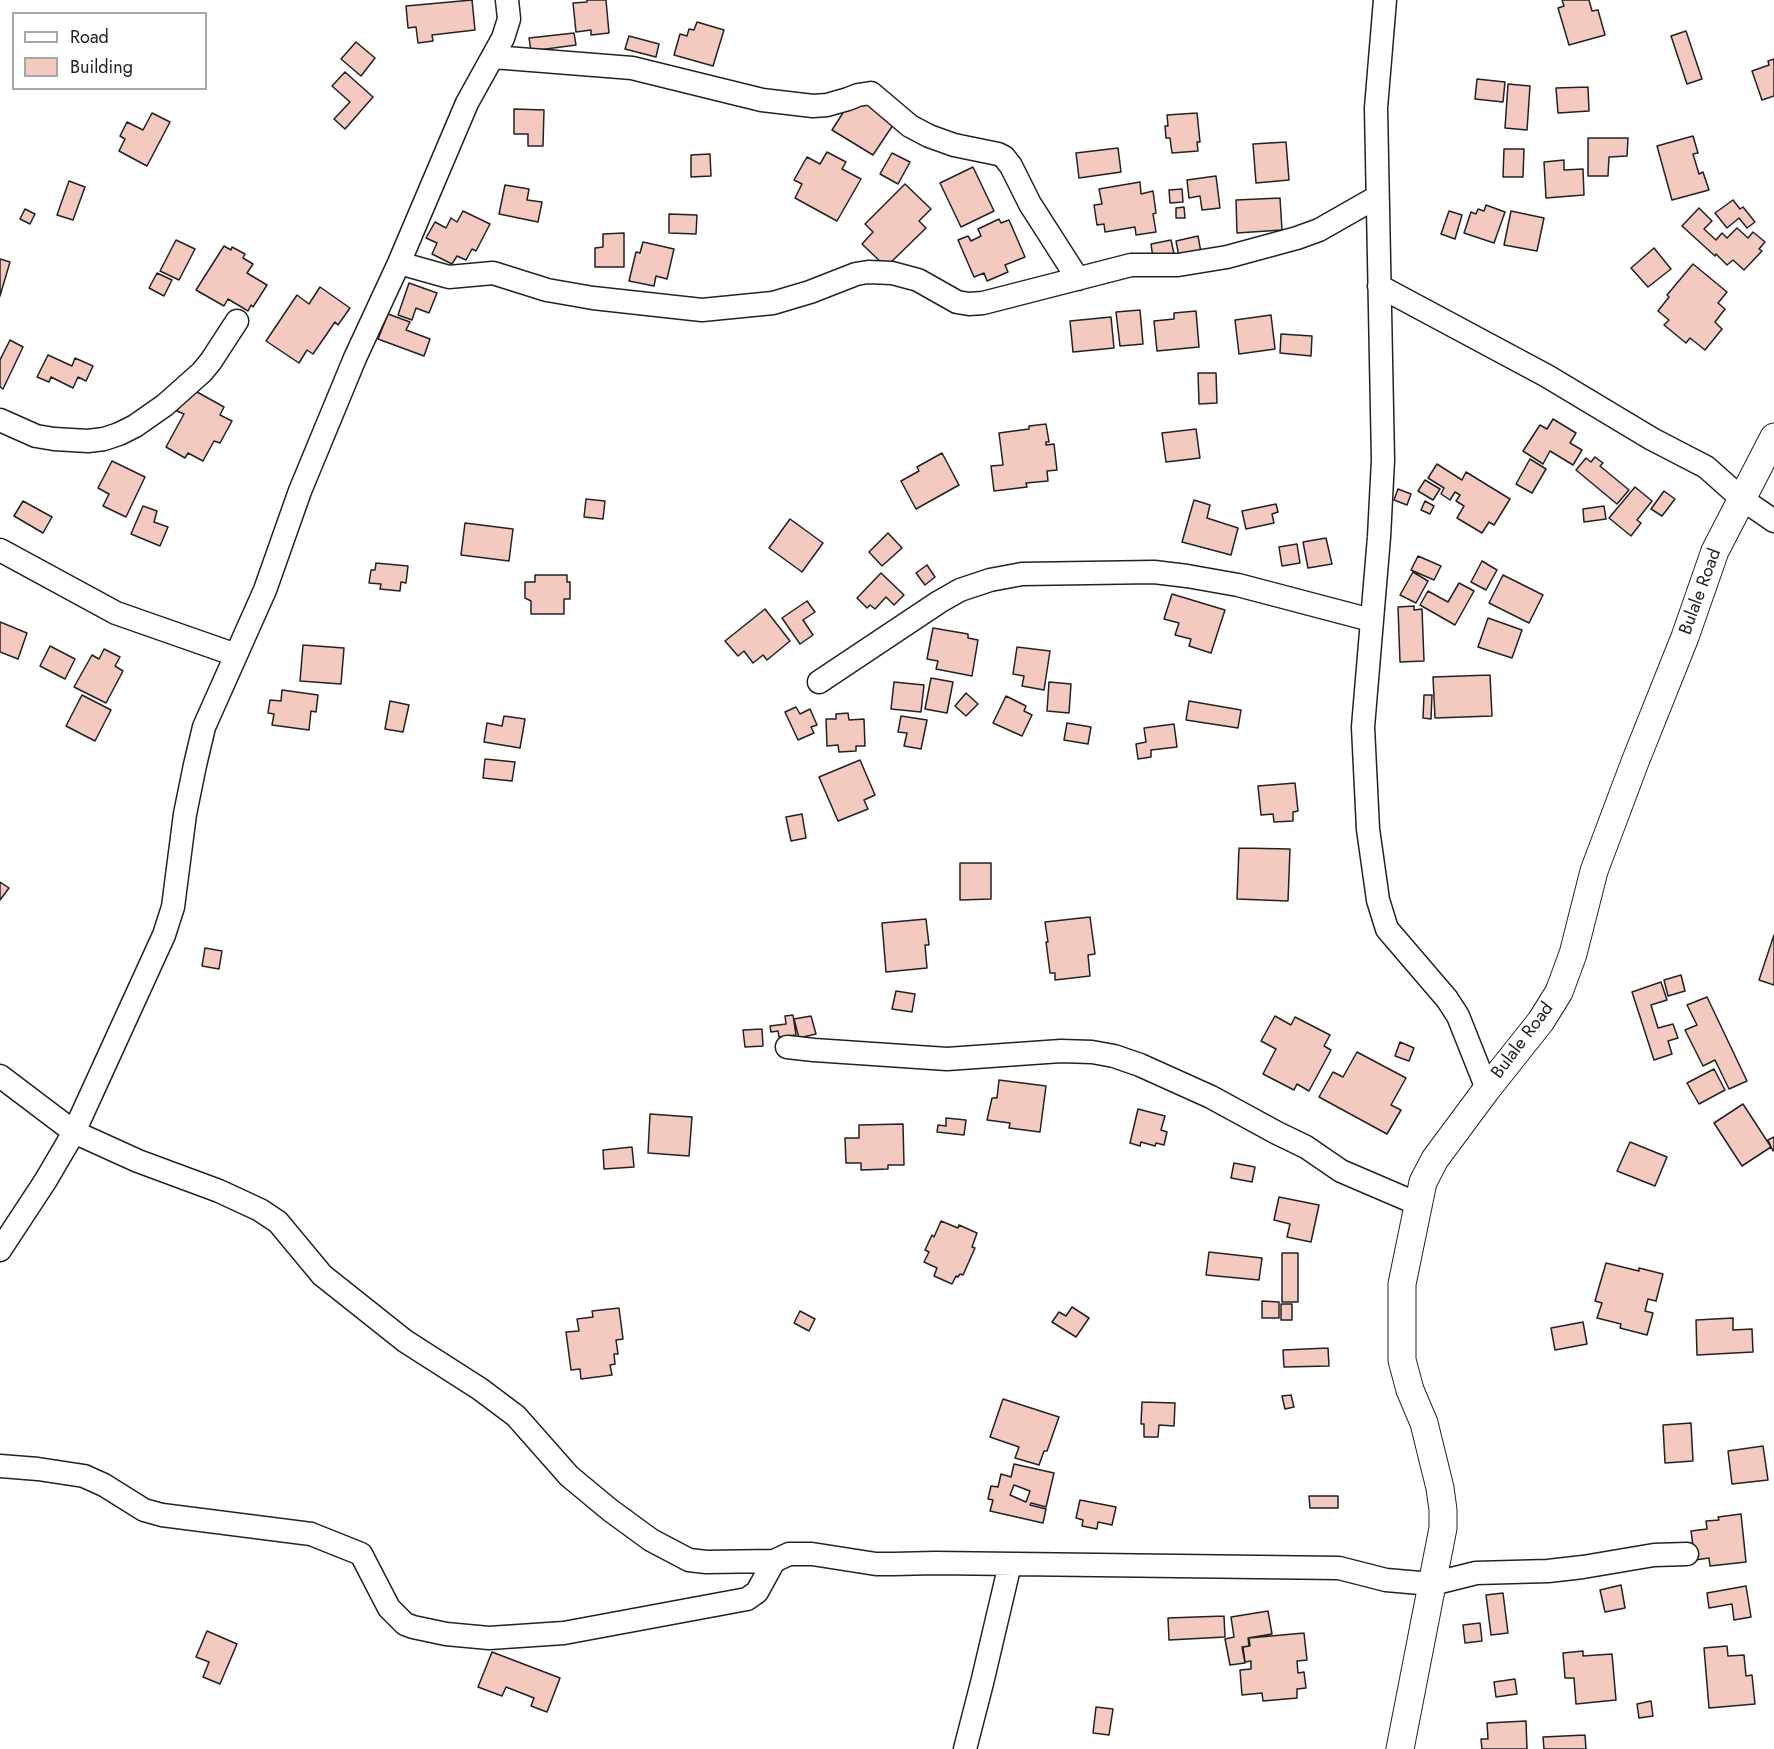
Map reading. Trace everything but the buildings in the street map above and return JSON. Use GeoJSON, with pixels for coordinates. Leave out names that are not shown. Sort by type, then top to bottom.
{"type":"FeatureCollection","features":[{"type":"Feature","properties":{"kind":"street"},"geometry":{"type":"LineString","coordinates":[[0,1250],[74,1132],[164,935],[173,908],[185,814],[204,727],[265,590],[300,491],[355,358],[399,263],[467,103],[508,25],[507,0]]}},
{"type":"Feature","properties":{"kind":"street"},"geometry":{"type":"LineString","coordinates":[[1385,0],[1376,108],[1383,460],[1363,727],[1368,830],[1384,921],[1393,937],[1447,999],[1458,1016],[1487,1089]]}},
{"type":"Feature","properties":{"kind":"street"},"geometry":{"type":"LineString","coordinates":[[493,57],[632,68],[762,100],[813,106],[827,105],[871,93],[910,126],[929,136],[954,145],[1004,157],[1030,204],[1078,279]]}},
{"type":"Feature","properties":{"kind":"street"},"geometry":{"type":"LineString","coordinates":[[399,263],[449,277],[493,273],[547,290],[593,298],[702,310],[773,303],[810,292],[840,279],[868,272],[892,273],[918,280],[957,302],[969,304],[983,303],[1131,265],[1178,265],[1247,252],[1319,230],[1377,197]]}},
{"type":"Feature","properties":{"kind":"street"},"geometry":{"type":"LineString","coordinates":[[1379,286],[1547,376],[1652,439],[1706,467],[1742,499],[1774,521]]}},
{"type":"Feature","properties":{"kind":"street"},"geometry":{"type":"LineString","coordinates":[[0,420],[36,436],[64,440],[88,441],[119,434],[165,405],[202,372],[237,321]]}},
{"type":"Feature","properties":{"kind":"street","name":"Bulale Road"},"geometry":{"type":"LineString","coordinates":[[1400,1749],[1443,1528],[1443,1510],[1424,1423],[1410,1390],[1402,1360],[1402,1284],[1423,1182],[1435,1159],[1541,1021],[1559,992],[1573,954],[1594,871],[1685,637],[1715,551],[1774,437]]}},
{"type":"Feature","properties":{"kind":"street"},"geometry":{"type":"LineString","coordinates":[[0,550],[116,613],[236,655]]}},
{"type":"Feature","properties":{"kind":"street"},"geometry":{"type":"LineString","coordinates":[[819,682],[960,590],[990,580],[1022,574],[1154,572],[1187,576],[1238,585],[1371,620]]}},
{"type":"Feature","properties":{"kind":"street"},"geometry":{"type":"LineString","coordinates":[[787,1047],[947,1059],[1061,1051],[1092,1052],[1114,1056],[1140,1065],[1211,1097],[1306,1147],[1341,1171],[1418,1204]]}},
{"type":"Feature","properties":{"kind":"street"},"geometry":{"type":"LineString","coordinates":[[0,1076],[74,1132],[138,1161],[219,1191],[260,1210],[278,1222],[322,1275],[405,1341],[480,1389],[516,1416],[569,1476],[610,1510],[651,1540],[689,1560],[774,1561],[789,1554],[812,1554],[876,1564],[1340,1568],[1386,1580],[1432,1584],[1476,1573],[1548,1571],[1654,1555],[1687,1554]]}},
{"type":"Feature","properties":{"kind":"street"},"geometry":{"type":"LineString","coordinates":[[0,1466],[84,1476],[104,1485],[144,1510],[162,1515],[311,1534],[362,1554],[389,1608],[405,1624],[446,1634],[489,1638],[564,1633],[747,1599],[757,1593],[774,1561]]}},
{"type":"Feature","properties":{"kind":"street"},"geometry":{"type":"LineString","coordinates":[[965,1749],[1010,1564]]}}]}
